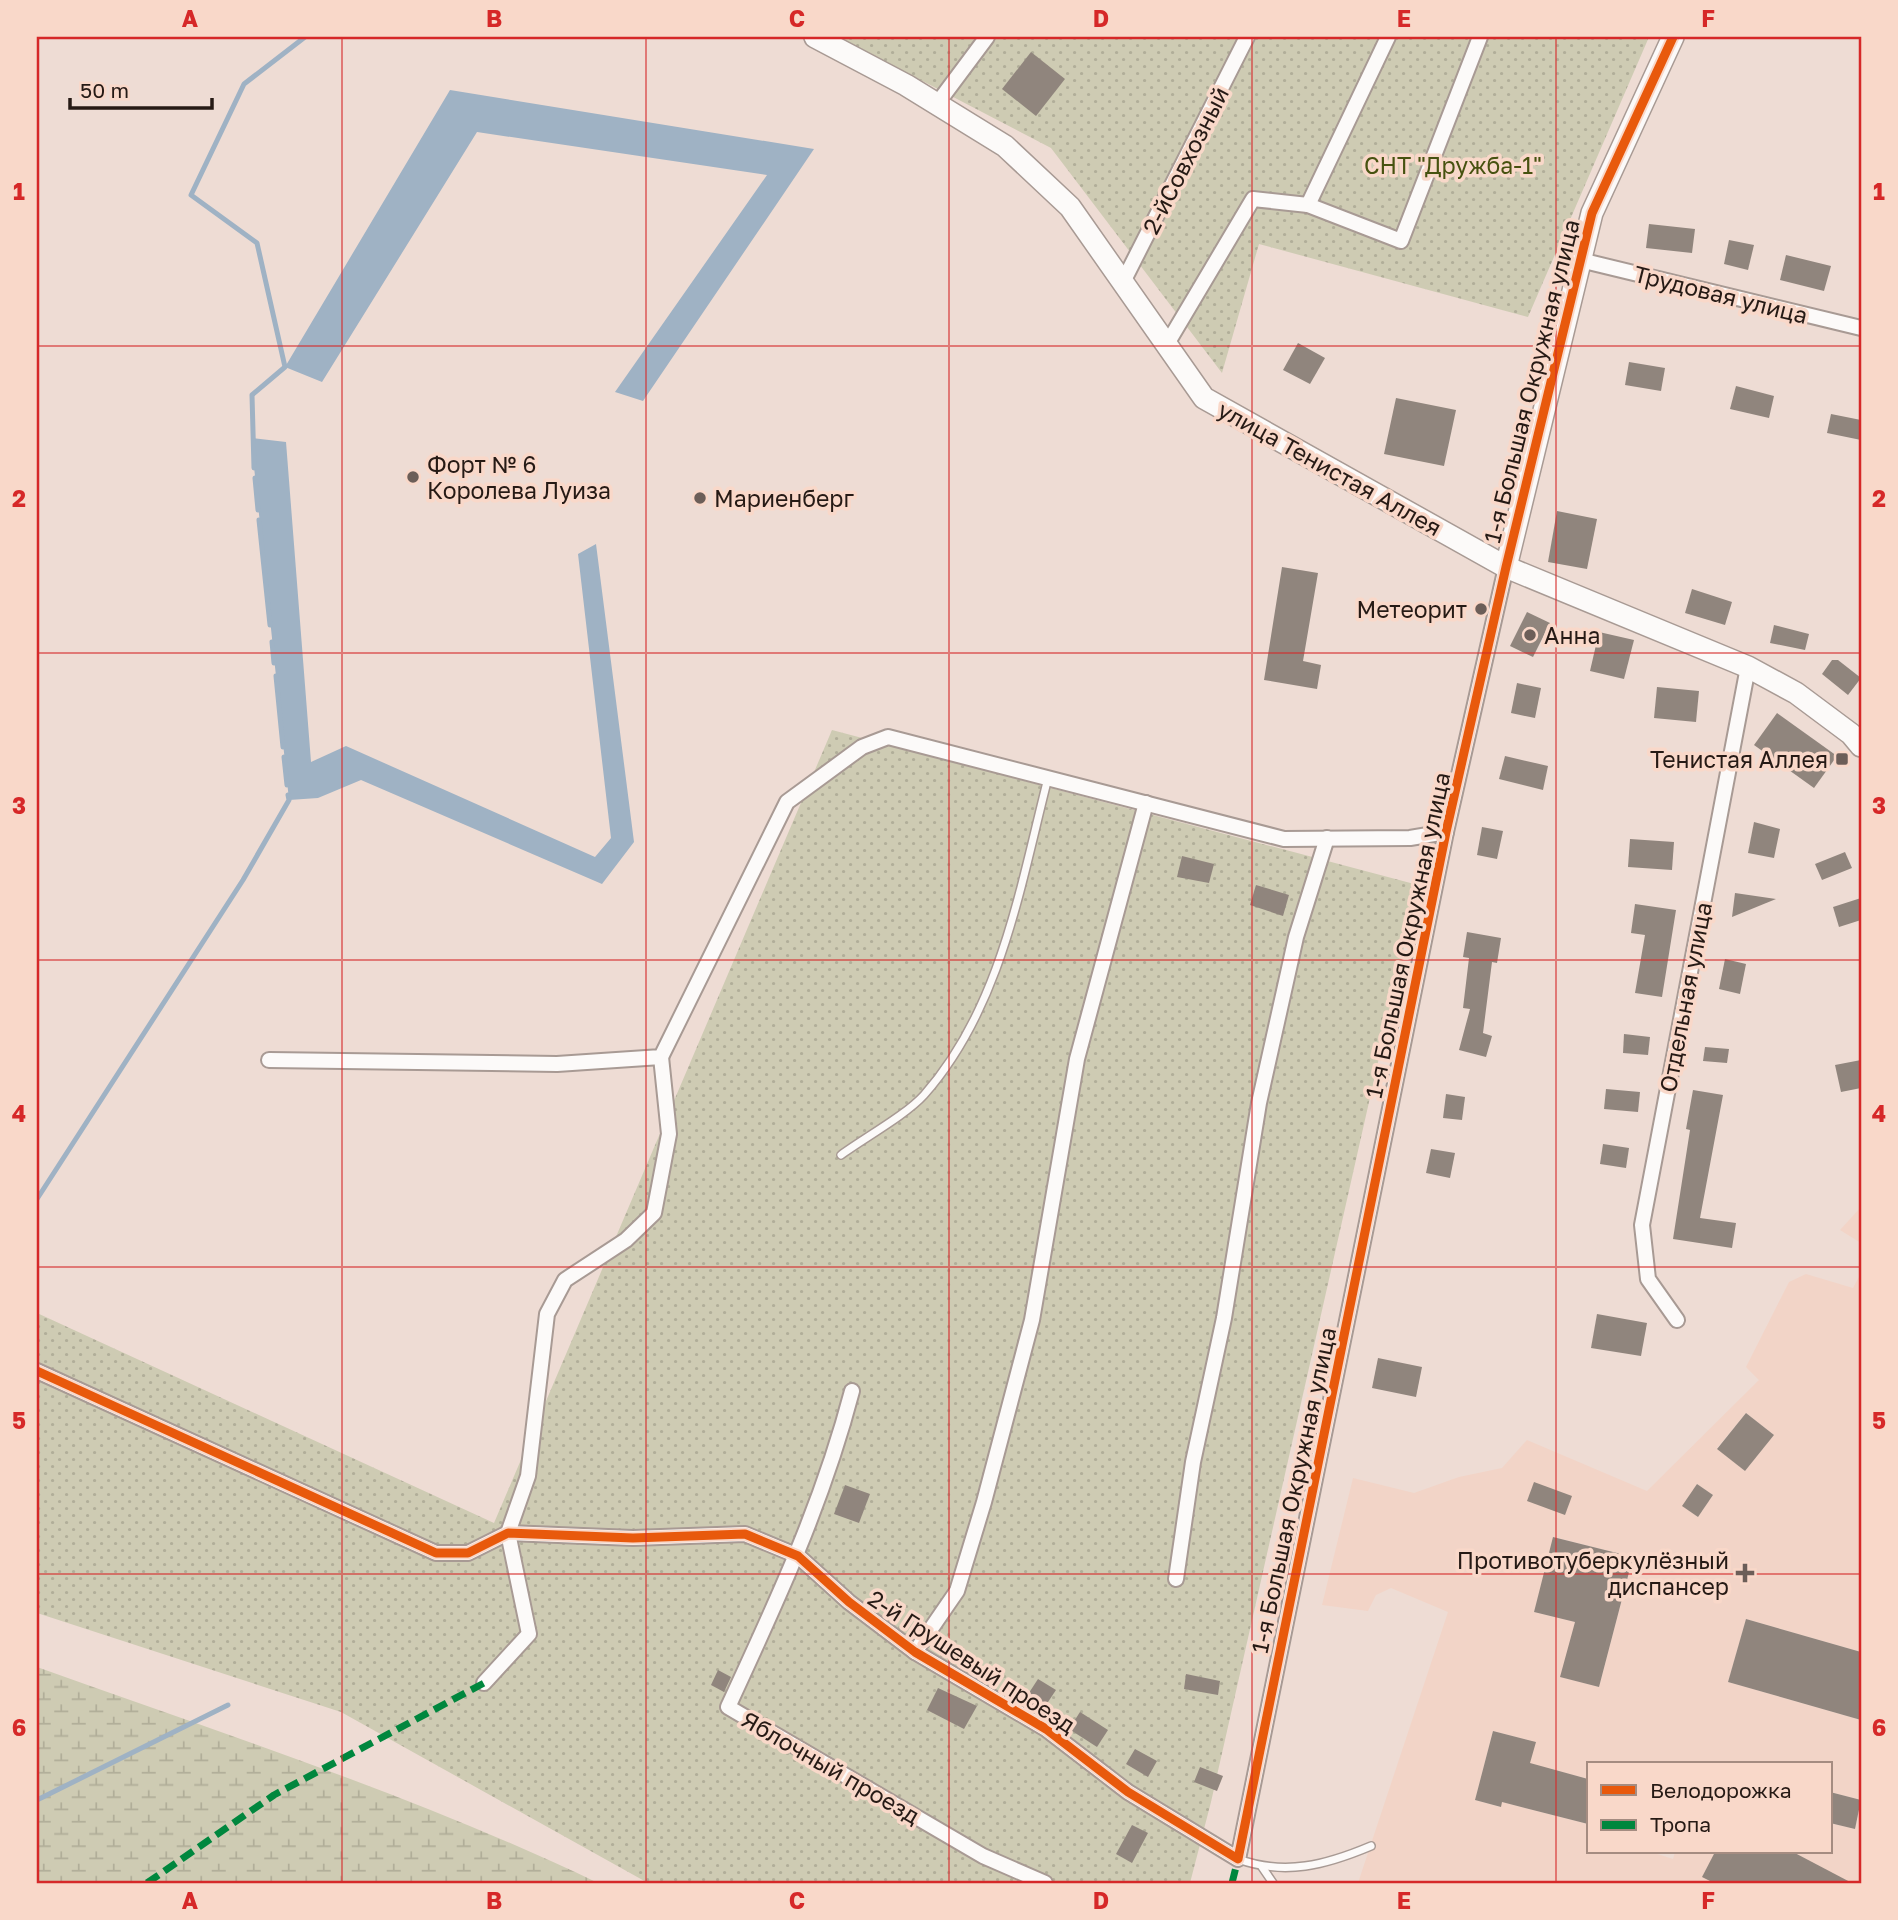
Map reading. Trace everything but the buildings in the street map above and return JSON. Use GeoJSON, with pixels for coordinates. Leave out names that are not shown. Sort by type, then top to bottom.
{"type":"FeatureCollection","features":[{"type":"Feature","properties":{"kind":"main road","name":"улица Тенистая Аллея"},"geometry":{"type":"LineString","coordinates":[[815,37],[937,104],[1005,146],[1070,207],[1204,398],[1506,567],[1748,667],[1796,693],[1852,734],[1861,746]]}},
{"type":"Feature","properties":{"kind":"main road","name":"1-я Большая Окружная улица"},"geometry":{"type":"LineString","coordinates":[[1506,567],[1592,213],[1674,37]]}},
{"type":"Feature","properties":{"kind":"street"},"geometry":{"type":"LineString","coordinates":[[937,104],[986,37]]}},
{"type":"Feature","properties":{"kind":"street","name":"2-йСовхозный"},"geometry":{"type":"LineString","coordinates":[[1123,282],[1247,37]]}},
{"type":"Feature","properties":{"kind":"street"},"geometry":{"type":"LineString","coordinates":[[1308,205],[1388,37]]}},
{"type":"Feature","properties":{"kind":"street"},"geometry":{"type":"LineString","coordinates":[[1167,344],[1254,199],[1308,205],[1401,241],[1480,37]]}},
{"type":"Feature","properties":{"kind":"street","name":"Трудовая улица"},"geometry":{"type":"LineString","coordinates":[[1580,260],[1861,328]]}},
{"type":"Feature","properties":{"kind":"street","name":"1-я Большая Окружная улица"},"geometry":{"type":"LineString","coordinates":[[1238,1858],[1446,832],[1506,567]]}},
{"type":"Feature","properties":{"kind":"street","name":"Отдельная улица"},"geometry":{"type":"LineString","coordinates":[[1676,1320],[1648,1279],[1642,1225],[1748,667]]}},
{"type":"Feature","properties":{"kind":"street"},"geometry":{"type":"LineString","coordinates":[[484,1683],[529,1634],[508,1533],[527,1476],[547,1314],[565,1280],[626,1240],[654,1213],[668,1134],[661,1056],[787,803],[862,747],[888,737],[1284,839],[1410,838],[1446,832]]}},
{"type":"Feature","properties":{"kind":"street"},"geometry":{"type":"LineString","coordinates":[[915,1652],[957,1591],[984,1502],[1032,1320],[1077,1059],[1146,803]]}},
{"type":"Feature","properties":{"kind":"street"},"geometry":{"type":"LineString","coordinates":[[1176,1578],[1193,1462],[1224,1318],[1259,1103],[1296,937],[1327,838]]}},
{"type":"Feature","properties":{"kind":"street"},"geometry":{"type":"LineString","coordinates":[[269,1060],[557,1064],[661,1056]]}},
{"type":"Feature","properties":{"kind":"street"},"geometry":{"type":"LineString","coordinates":[[37,1371],[436,1553],[468,1553],[508,1533]]}},
{"type":"Feature","properties":{"kind":"street"},"geometry":{"type":"LineString","coordinates":[[798,1556],[836,1450],[852,1391]]}},
{"type":"Feature","properties":{"kind":"street","name":"2-й Грушевый проезд"},"geometry":{"type":"LineString","coordinates":[[508,1533],[633,1538],[745,1534],[798,1556],[849,1602],[915,1652],[1046,1729],[1128,1792],[1238,1858]]}},
{"type":"Feature","properties":{"kind":"street","name":"Яблочный проезд"},"geometry":{"type":"LineString","coordinates":[[798,1556],[728,1707],[983,1856],[1045,1883]]}},
{"type":"Feature","properties":{"kind":"lane"},"geometry":{"type":"LineString","coordinates":[[841,1155],[923,1096],[956,1050],[1000,965],[1048,778]]}},
{"type":"Feature","properties":{"kind":"lane"},"geometry":{"type":"LineString","coordinates":[[1238,1858],[1262,1867],[1297,1869],[1325,1864],[1371,1846]]}},
{"type":"Feature","properties":{"kind":"lane"},"geometry":{"type":"LineString","coordinates":[[1262,1867],[1273,1883]]}},
{"type":"Feature","properties":{"kind":"shaded area"},"geometry":{"type":"Polygon","coordinates":[[[1861,1207],[1861,1243],[1840,1230],[1861,1207]]]}},
{"type":"Feature","properties":{"kind":"shaded area","name":"Противотуберкулёзный диспансер"},"geometry":{"type":"Polygon","coordinates":[[[1861,1273],[1861,1652],[1746,1619],[1728,1682],[1861,1720],[1861,1800],[1832,1793],[1832,1762],[1587,1762],[1587,1779],[1554,1770],[1526,1778],[1535,1742],[1493,1731],[1475,1800],[1500,1807],[1502,1802],[1587,1824],[1587,1854],[1657,1854],[1673,1859],[1674,1854],[1832,1854],[1832,1823],[1855,1829],[1861,1804],[1861,1883],[1358,1883],[1448,1612],[1391,1588],[1376,1595],[1368,1611],[1322,1605],[1353,1478],[1414,1493],[1459,1477],[1502,1468],[1527,1440],[1647,1491],[1759,1380],[1746,1367],[1789,1282],[1806,1274],[1853,1288],[1861,1273]],[[1746,1413],[1717,1448],[1745,1471],[1774,1435],[1746,1413]],[[1697,1484],[1683,1506],[1698,1517],[1713,1495],[1697,1484]],[[1554,1537],[1534,1612],[1575,1622],[1561,1677],[1599,1687],[1633,1557],[1554,1537]]]}},
{"type":"Feature","properties":{"kind":"green space","name":"СНТ \"Дружба-1\""},"geometry":{"type":"Polygon","coordinates":[[[838,37],[1649,37],[1528,317],[1259,244],[1222,373],[1051,148],[838,37]]]}},
{"type":"Feature","properties":{"kind":"green space"},"geometry":{"type":"Polygon","coordinates":[[[832,730],[1418,885],[1211,1802],[1190,1883],[648,1883],[341,1712],[37,1613],[37,1313],[494,1523],[832,730]]]}},
{"type":"Feature","properties":{"kind":"green space"},"geometry":{"type":"Polygon","coordinates":[[[37,1667],[391,1794],[598,1883],[37,1883],[37,1667]]]}},
{"type":"Feature","properties":{"kind":"water"},"geometry":{"type":"Polygon","coordinates":[[[450,90],[814,149],[643,401],[615,392],[767,175],[477,132],[322,382],[285,367],[450,90]]]}},
{"type":"Feature","properties":{"kind":"water"},"geometry":{"type":"Polygon","coordinates":[[[251,438],[286,442],[311,762],[346,746],[595,857],[611,838],[578,554],[596,544],[634,842],[602,884],[361,780],[318,798],[289,800],[251,438]]]}},
{"type":"Feature","properties":{"kind":"waterway"},"geometry":{"type":"LineString","coordinates":[[254,468],[252,395],[285,367],[257,243],[191,195],[244,84],[305,37]]}},
{"type":"Feature","properties":{"kind":"waterway"},"geometry":{"type":"LineString","coordinates":[[255,478],[258,510]]}},
{"type":"Feature","properties":{"kind":"waterway"},"geometry":{"type":"LineString","coordinates":[[259,520],[270,625]]}},
{"type":"Feature","properties":{"kind":"waterway"},"geometry":{"type":"LineString","coordinates":[[272,642],[274,663]]}},
{"type":"Feature","properties":{"kind":"waterway"},"geometry":{"type":"LineString","coordinates":[[276,676],[283,747]]}},
{"type":"Feature","properties":{"kind":"waterway"},"geometry":{"type":"LineString","coordinates":[[284,757],[287,785]]}},
{"type":"Feature","properties":{"kind":"waterway"},"geometry":{"type":"LineString","coordinates":[[37,1199],[243,880],[289,800],[288,795]]}},
{"type":"Feature","properties":{"kind":"waterway"},"geometry":{"type":"LineString","coordinates":[[37,1800],[228,1705]]}},
{"type":"Feature","properties":{"kind":"marked path"},"geometry":{"type":"LineString","coordinates":[[147,1883],[274,1795],[484,1683]]}},
{"type":"Feature","properties":{"kind":"marked path"},"geometry":{"type":"LineString","coordinates":[[1232,1883],[1238,1859]]}},
{"type":"Feature","properties":{"kind":"cycle path"},"geometry":{"type":"LineString","coordinates":[[37,1371],[436,1553],[468,1553],[508,1533],[633,1538],[745,1534],[798,1556],[849,1602],[915,1652],[1046,1729],[1128,1792],[1238,1859],[1446,832],[1506,567],[1592,213],[1673,37]]}},
{"type":"Feature","properties":{"kind":"place","name":"Форт № 6 Королева Луиза"},"geometry":{"type":"Point","coordinates":[413,477]}},
{"type":"Feature","properties":{"kind":"place","name":"Мариенберг"},"geometry":{"type":"Point","coordinates":[700,498]}},
{"type":"Feature","properties":{"kind":"place","name":"Метеорит"},"geometry":{"type":"Point","coordinates":[1481,609]}},
{"type":"Feature","properties":{"kind":"place","name":"Анна"},"geometry":{"type":"Point","coordinates":[1530,635]}},
{"type":"Feature","properties":{"kind":"place","name":"Тенистая Аллея"},"geometry":{"type":"Point","coordinates":[1842,759]}},
{"type":"Feature","properties":{"kind":"place","name":"Противотуберкулёзный диспансер"},"geometry":{"type":"Point","coordinates":[1745,1573]}}]}
